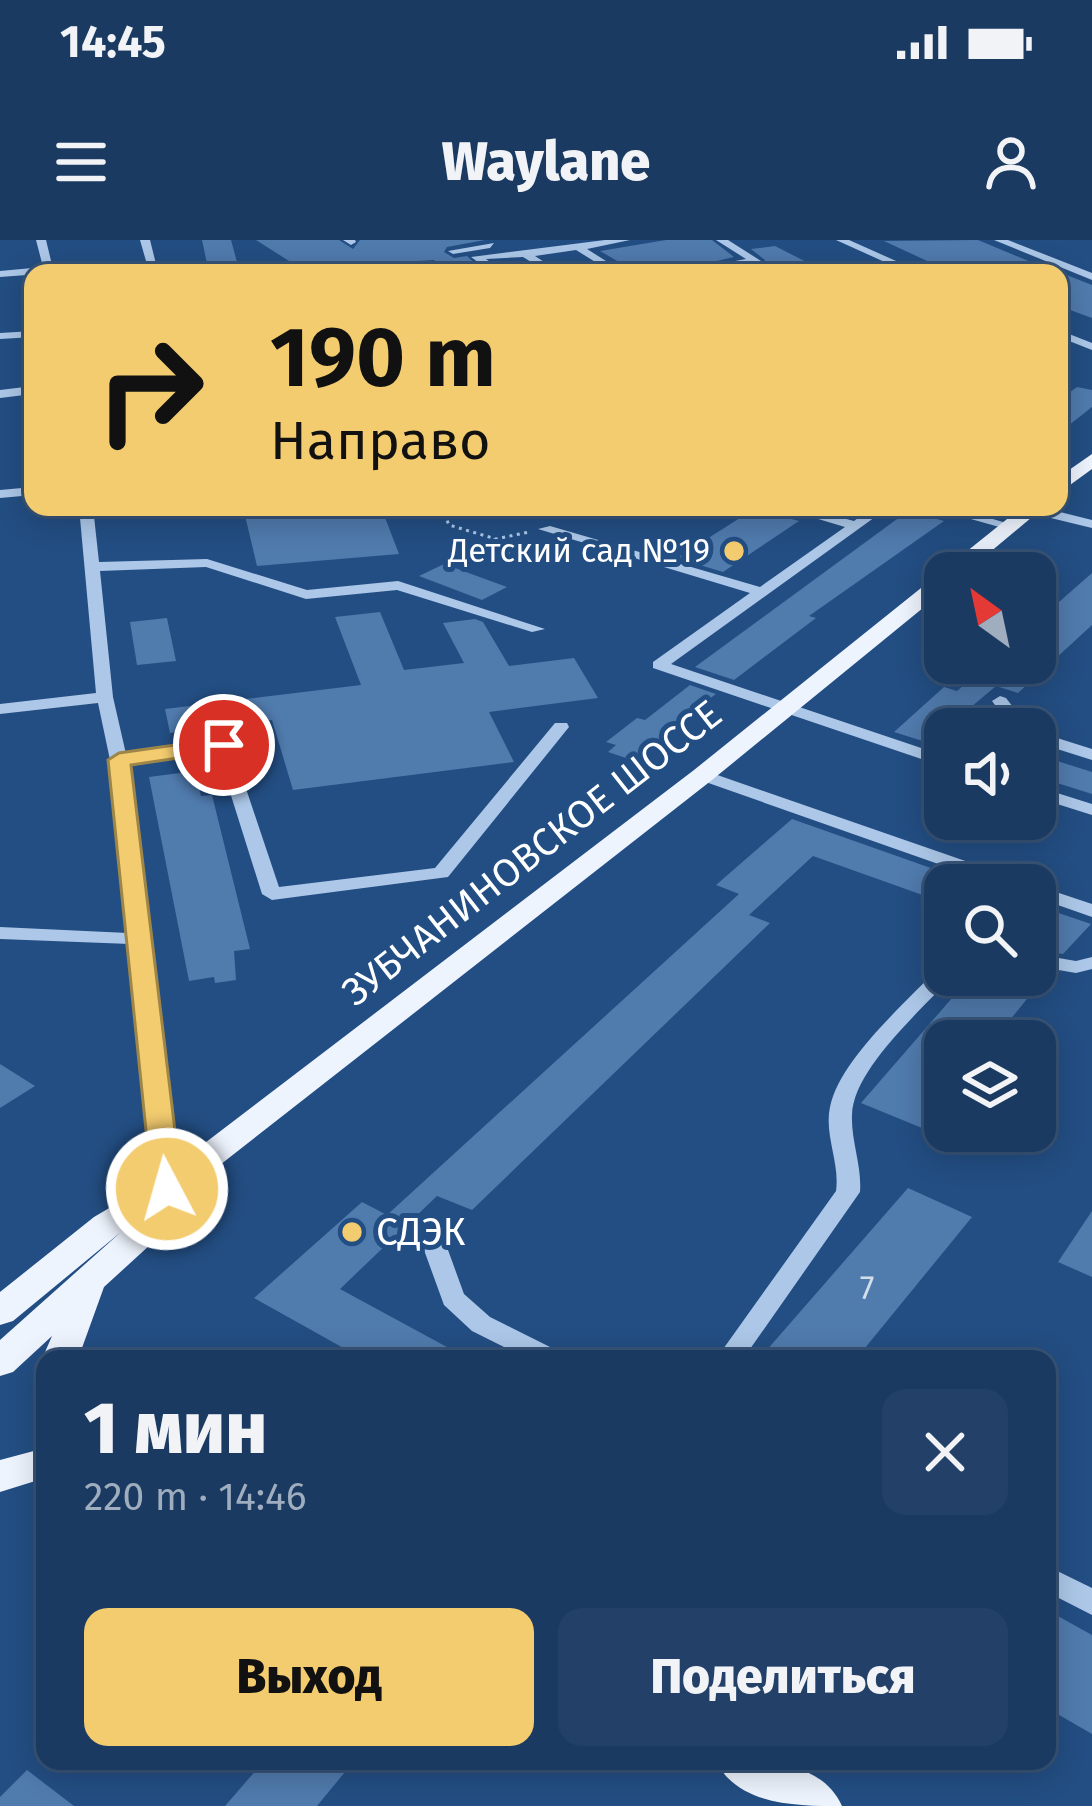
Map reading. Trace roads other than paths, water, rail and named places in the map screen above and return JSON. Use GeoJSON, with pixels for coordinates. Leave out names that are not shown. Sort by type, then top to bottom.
{"type":"FeatureCollection","features":[{"type":"Feature","properties":{"kind":"main road"},"geometry":{"type":"LineString","coordinates":[[1068,480],[1092,460]]}},
{"type":"Feature","properties":{"kind":"main road"},"geometry":{"type":"LineString","coordinates":[[978,552],[1022,516]]}},
{"type":"Feature","properties":{"kind":"main road","name":"ЗУБЧАНИНОВСКОЕ ШОССЕ"},"geometry":{"type":"LineString","coordinates":[[0,1312],[106,1225],[167,1189],[703,775],[924,596]]}},
{"type":"Feature","properties":{"kind":"main road","name":"ЗУБЧАНИНОВСКОЕ ШОССЕ"},"geometry":{"type":"LineString","coordinates":[[0,1361],[140,1235],[167,1189]]}},
{"type":"Feature","properties":{"kind":"main road"},"geometry":{"type":"LineString","coordinates":[[64,1350],[94,1281]]}},
{"type":"Feature","properties":{"kind":"main road"},"geometry":{"type":"LineString","coordinates":[[0,1460],[36,1462]]}},
{"type":"Feature","properties":{"kind":"main road"},"geometry":{"type":"LineString","coordinates":[[0,1476],[36,1466]]}},
{"type":"Feature","properties":{"kind":"main road"},"geometry":{"type":"LineString","coordinates":[[755,1770],[819,1806]]}},
{"type":"Feature","properties":{"kind":"street"},"geometry":{"type":"LineString","coordinates":[[146,241],[167,240]]}},
{"type":"Feature","properties":{"kind":"street"},"geometry":{"type":"LineString","coordinates":[[453,251],[526,240]]}},
{"type":"Feature","properties":{"kind":"street"},"geometry":{"type":"LineString","coordinates":[[486,264],[476,257],[625,240]]}},
{"type":"Feature","properties":{"kind":"street"},"geometry":{"type":"LineString","coordinates":[[721,240],[756,261],[736,264]]}},
{"type":"Feature","properties":{"kind":"street"},"geometry":{"type":"LineString","coordinates":[[841,240],[897,264]]}},
{"type":"Feature","properties":{"kind":"street"},"geometry":{"type":"LineString","coordinates":[[999,240],[1059,264]]}},
{"type":"Feature","properties":{"kind":"street"},"geometry":{"type":"LineString","coordinates":[[578,247],[605,264]]}},
{"type":"Feature","properties":{"kind":"street"},"geometry":{"type":"LineString","coordinates":[[525,254],[541,264]]}},
{"type":"Feature","properties":{"kind":"street"},"geometry":{"type":"LineString","coordinates":[[87,516],[105,697],[119,760],[141,939],[167,1189]]}},
{"type":"Feature","properties":{"kind":"street"},"geometry":{"type":"LineString","coordinates":[[819,516],[856,526]]}},
{"type":"Feature","properties":{"kind":"street"},"geometry":{"type":"LineString","coordinates":[[870,516],[659,665],[924,755]]}},
{"type":"Feature","properties":{"kind":"street"},"geometry":{"type":"LineString","coordinates":[[970,516],[1010,526]]}},
{"type":"Feature","properties":{"kind":"street"},"geometry":{"type":"LineString","coordinates":[[1062,516],[1092,524]]}},
{"type":"Feature","properties":{"kind":"street"},"geometry":{"type":"LineString","coordinates":[[545,529],[762,592]]}},
{"type":"Feature","properties":{"kind":"street"},"geometry":{"type":"LineString","coordinates":[[93,567],[207,563],[306,596],[398,585],[537,628]]}},
{"type":"Feature","properties":{"kind":"street"},"geometry":{"type":"LineString","coordinates":[[0,710],[105,697]]}},
{"type":"Feature","properties":{"kind":"street"},"geometry":{"type":"LineString","coordinates":[[1000,701],[1006,708]]}},
{"type":"Feature","properties":{"kind":"street"},"geometry":{"type":"LineString","coordinates":[[119,760],[224,745],[272,894],[441,873],[561,727]]}},
{"type":"Feature","properties":{"kind":"street"},"geometry":{"type":"LineString","coordinates":[[1056,743],[1092,755]]}},
{"type":"Feature","properties":{"kind":"street"},"geometry":{"type":"LineString","coordinates":[[703,775],[956,864]]}},
{"type":"Feature","properties":{"kind":"street"},"geometry":{"type":"LineString","coordinates":[[1056,798],[1092,810]]}},
{"type":"Feature","properties":{"kind":"street"},"geometry":{"type":"LineString","coordinates":[[1056,899],[1092,911]]}},
{"type":"Feature","properties":{"kind":"street"},"geometry":{"type":"LineString","coordinates":[[0,933],[141,939]]}},
{"type":"Feature","properties":{"kind":"street"},"geometry":{"type":"LineString","coordinates":[[1056,964],[1076,967],[1092,963]]}},
{"type":"Feature","properties":{"kind":"street"},"geometry":{"type":"LineString","coordinates":[[735,1350],[848,1192],[852,1168],[840,1119],[842,1102],[854,1078],[924,996]]}},
{"type":"Feature","properties":{"kind":"street"},"geometry":{"type":"LineString","coordinates":[[432,1239],[453,1299],[481,1324],[533,1350]]}},
{"type":"Feature","properties":{"kind":"street"},"geometry":{"type":"LineString","coordinates":[[1056,1582],[1089,1595]]}},
{"type":"Feature","properties":{"kind":"place","name":"Детский сад №19"},"geometry":{"type":"Point","coordinates":[734,551]}},
{"type":"Feature","properties":{"kind":"place","name":"СДЭК"},"geometry":{"type":"Point","coordinates":[352,1232]}}]}
